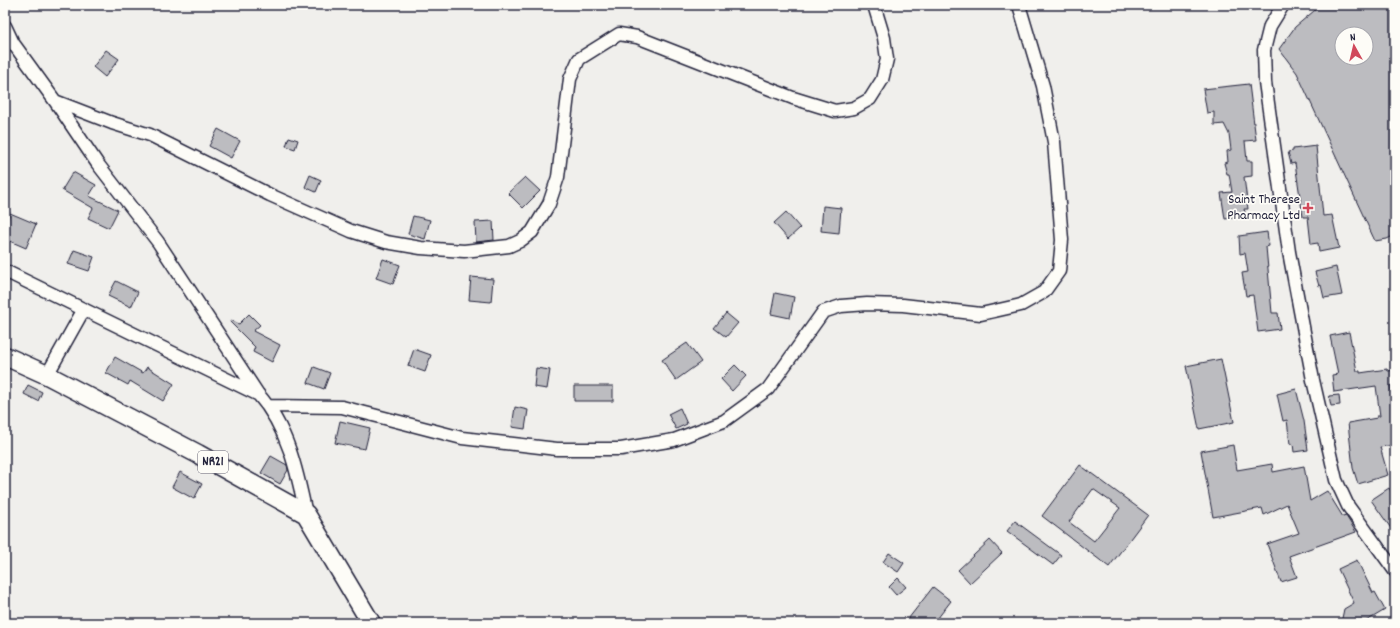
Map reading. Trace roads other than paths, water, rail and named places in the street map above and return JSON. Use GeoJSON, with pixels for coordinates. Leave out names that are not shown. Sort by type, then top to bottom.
{"type":"FeatureCollection","features":[{"type":"Feature","properties":{"kind":"main road","name":"NR21"},"geometry":{"type":"LineString","coordinates":[[5,356],[47,375],[198,454],[306,514]]}},
{"type":"Feature","properties":{"kind":"main road"},"geometry":{"type":"LineString","coordinates":[[306,514],[371,623]]}},
{"type":"Feature","properties":{"kind":"street"},"geometry":{"type":"LineString","coordinates":[[56,101],[112,123],[150,135],[270,195],[351,231],[386,242],[421,248],[464,251],[509,246],[520,241],[532,232],[549,204],[558,177],[570,79],[579,59],[599,44],[619,34],[637,37],[794,98],[835,111],[854,108],[870,99],[882,80],[887,59],[884,38],[874,5]]}},
{"type":"Feature","properties":{"kind":"street"},"geometry":{"type":"LineString","coordinates":[[268,406],[342,407],[462,438],[557,449],[621,449],[674,440],[724,421],[768,389],[823,312],[841,306],[867,304],[904,305],[981,314],[1020,305],[1044,292],[1059,271],[1062,240],[1054,142],[1043,86],[1019,5]]}},
{"type":"Feature","properties":{"kind":"street"},"geometry":{"type":"LineString","coordinates":[[1284,5],[1270,26],[1264,50],[1265,82],[1289,252],[1312,373],[1336,480],[1348,506],[1395,572]]}},
{"type":"Feature","properties":{"kind":"street"},"geometry":{"type":"LineString","coordinates":[[5,26],[13,43],[56,101],[97,163],[158,242],[258,394],[268,406],[283,433],[296,464],[306,514]]}},
{"type":"Feature","properties":{"kind":"street"},"geometry":{"type":"LineString","coordinates":[[5,271],[258,394]]}},
{"type":"Feature","properties":{"kind":"street"},"geometry":{"type":"LineString","coordinates":[[47,375],[84,309]]}},
{"type":"Feature","properties":{"kind":"place","name":"Saint Therese Pharmacy Ltd"},"geometry":{"type":"Point","coordinates":[1308,208]}}]}
